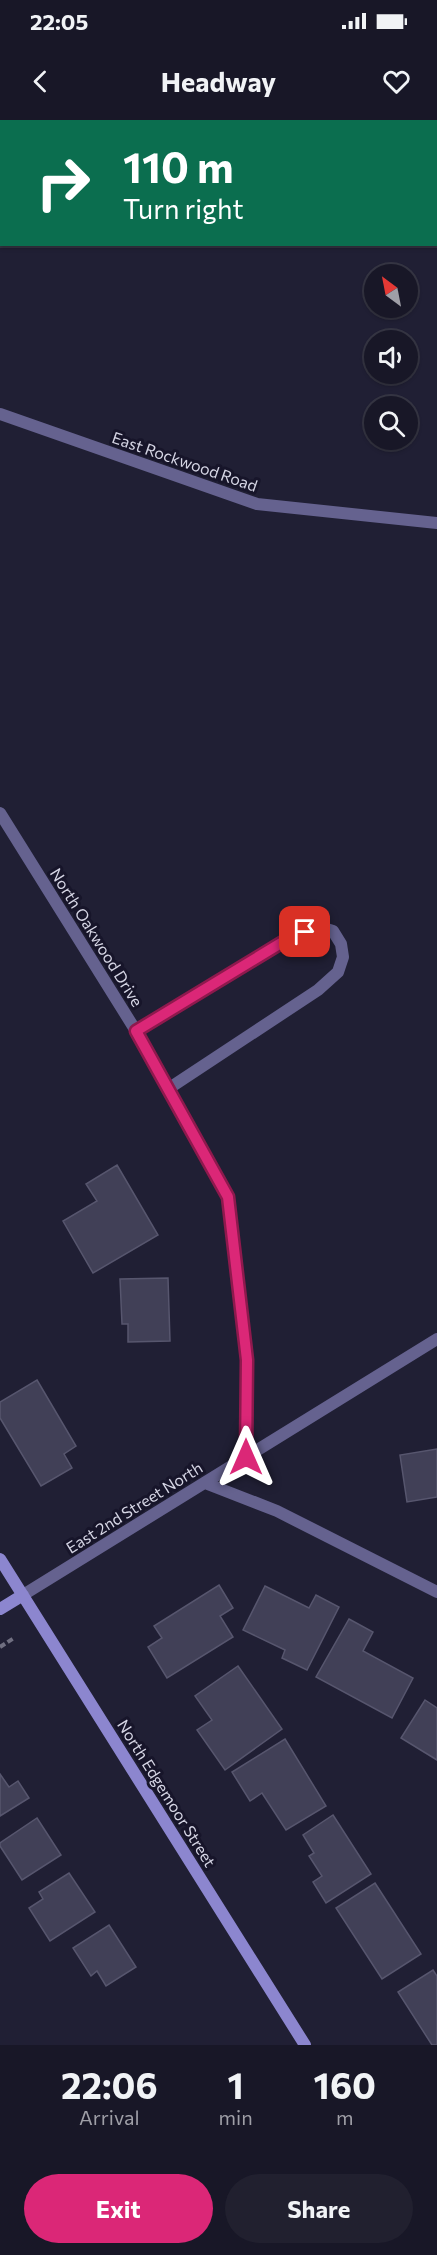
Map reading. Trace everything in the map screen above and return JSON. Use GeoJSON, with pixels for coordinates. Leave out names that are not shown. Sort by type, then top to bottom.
{"type":"FeatureCollection","features":[{"type":"Feature","properties":{"kind":"street","name":"East Rockwood Road"},"geometry":{"type":"LineString","coordinates":[[0,414],[257,504],[437,524]]}},
{"type":"Feature","properties":{"kind":"street","name":"North Oakwood Drive"},"geometry":{"type":"LineString","coordinates":[[0,813],[136,1031],[228,1197],[247,1360],[246,1457]]}},
{"type":"Feature","properties":{"kind":"street"},"geometry":{"type":"LineString","coordinates":[[136,1031],[291,937],[320,927],[333,931],[341,944],[343,957],[338,972],[318,990],[168,1089]]}},
{"type":"Feature","properties":{"kind":"street","name":"East 2nd Street North"},"geometry":{"type":"LineString","coordinates":[[0,1609],[437,1338]]}},
{"type":"Feature","properties":{"kind":"street"},"geometry":{"type":"LineString","coordinates":[[205,1483],[277,1511],[437,1592]]}},
{"type":"Feature","properties":{"kind":"street","name":"North Edgemoor Street"},"geometry":{"type":"LineString","coordinates":[[0,1559],[305,2045]]}},
{"type":"Feature","properties":{"kind":"path"},"geometry":{"type":"LineString","coordinates":[[0,1647],[14,1638]]}},
{"type":"Feature","properties":{"kind":"building"},"geometry":{"type":"Polygon","coordinates":[[[117,1165],[158,1235],[93,1273],[63,1221],[97,1201],[86,1184],[117,1165]]]}},
{"type":"Feature","properties":{"kind":"building"},"geometry":{"type":"Polygon","coordinates":[[[168,1278],[170,1341],[128,1342],[128,1324],[122,1324],[120,1279],[168,1278]]]}},
{"type":"Feature","properties":{"kind":"building"},"geometry":{"type":"Polygon","coordinates":[[[37,1380],[76,1446],[64,1454],[72,1468],[41,1486],[0,1418],[0,1402],[37,1380]]]}},
{"type":"Feature","properties":{"kind":"building"},"geometry":{"type":"Polygon","coordinates":[[[437,1449],[437,1497],[407,1502],[400,1455],[437,1449]]]}},
{"type":"Feature","properties":{"kind":"building"},"geometry":{"type":"Polygon","coordinates":[[[219,1585],[233,1608],[220,1616],[233,1637],[167,1678],[148,1647],[162,1638],[154,1626],[219,1585]]]}},
{"type":"Feature","properties":{"kind":"building"},"geometry":{"type":"Polygon","coordinates":[[[265,1586],[309,1608],[316,1595],[339,1607],[307,1670],[282,1658],[285,1650],[243,1630],[265,1586]]]}},
{"type":"Feature","properties":{"kind":"building"},"geometry":{"type":"Polygon","coordinates":[[[349,1619],[373,1632],[363,1651],[413,1678],[392,1718],[316,1677],[349,1619]]]}},
{"type":"Feature","properties":{"kind":"building"},"geometry":{"type":"Polygon","coordinates":[[[238,1666],[282,1729],[225,1770],[197,1730],[212,1720],[195,1696],[238,1666]]]}},
{"type":"Feature","properties":{"kind":"building"},"geometry":{"type":"Polygon","coordinates":[[[425,1700],[437,1708],[437,1760],[401,1738],[425,1700]]]}},
{"type":"Feature","properties":{"kind":"building"},"geometry":{"type":"Polygon","coordinates":[[[285,1739],[326,1806],[286,1830],[262,1793],[250,1801],[232,1772],[285,1739]]]}},
{"type":"Feature","properties":{"kind":"building"},"geometry":{"type":"Polygon","coordinates":[[[0,1774],[9,1787],[18,1781],[29,1798],[0,1816],[0,1774]]]}},
{"type":"Feature","properties":{"kind":"building"},"geometry":{"type":"Polygon","coordinates":[[[333,1815],[371,1874],[326,1903],[313,1882],[322,1876],[309,1856],[314,1853],[303,1835],[333,1815]]]}},
{"type":"Feature","properties":{"kind":"building"},"geometry":{"type":"Polygon","coordinates":[[[37,1818],[61,1855],[22,1880],[0,1843],[37,1818]]]}},
{"type":"Feature","properties":{"kind":"building"},"geometry":{"type":"Polygon","coordinates":[[[69,1873],[95,1912],[50,1941],[29,1908],[43,1899],[39,1892],[69,1873]]]}},
{"type":"Feature","properties":{"kind":"building"},"geometry":{"type":"Polygon","coordinates":[[[375,1883],[421,1954],[382,1979],[336,1908],[375,1883]]]}},
{"type":"Feature","properties":{"kind":"building"},"geometry":{"type":"Polygon","coordinates":[[[109,1925],[136,1967],[106,1986],[97,1971],[91,1976],[73,1948],[109,1925]]]}},
{"type":"Feature","properties":{"kind":"building"},"geometry":{"type":"Polygon","coordinates":[[[433,1970],[437,1976],[437,2045],[432,2045],[398,1992],[433,1970]]]}},
{"type":"Feature","properties":{"kind":"route"},"geometry":{"type":"LineString","coordinates":[[246,1457],[247,1360],[228,1197],[136,1031],[291,937],[305,932]]}}]}
